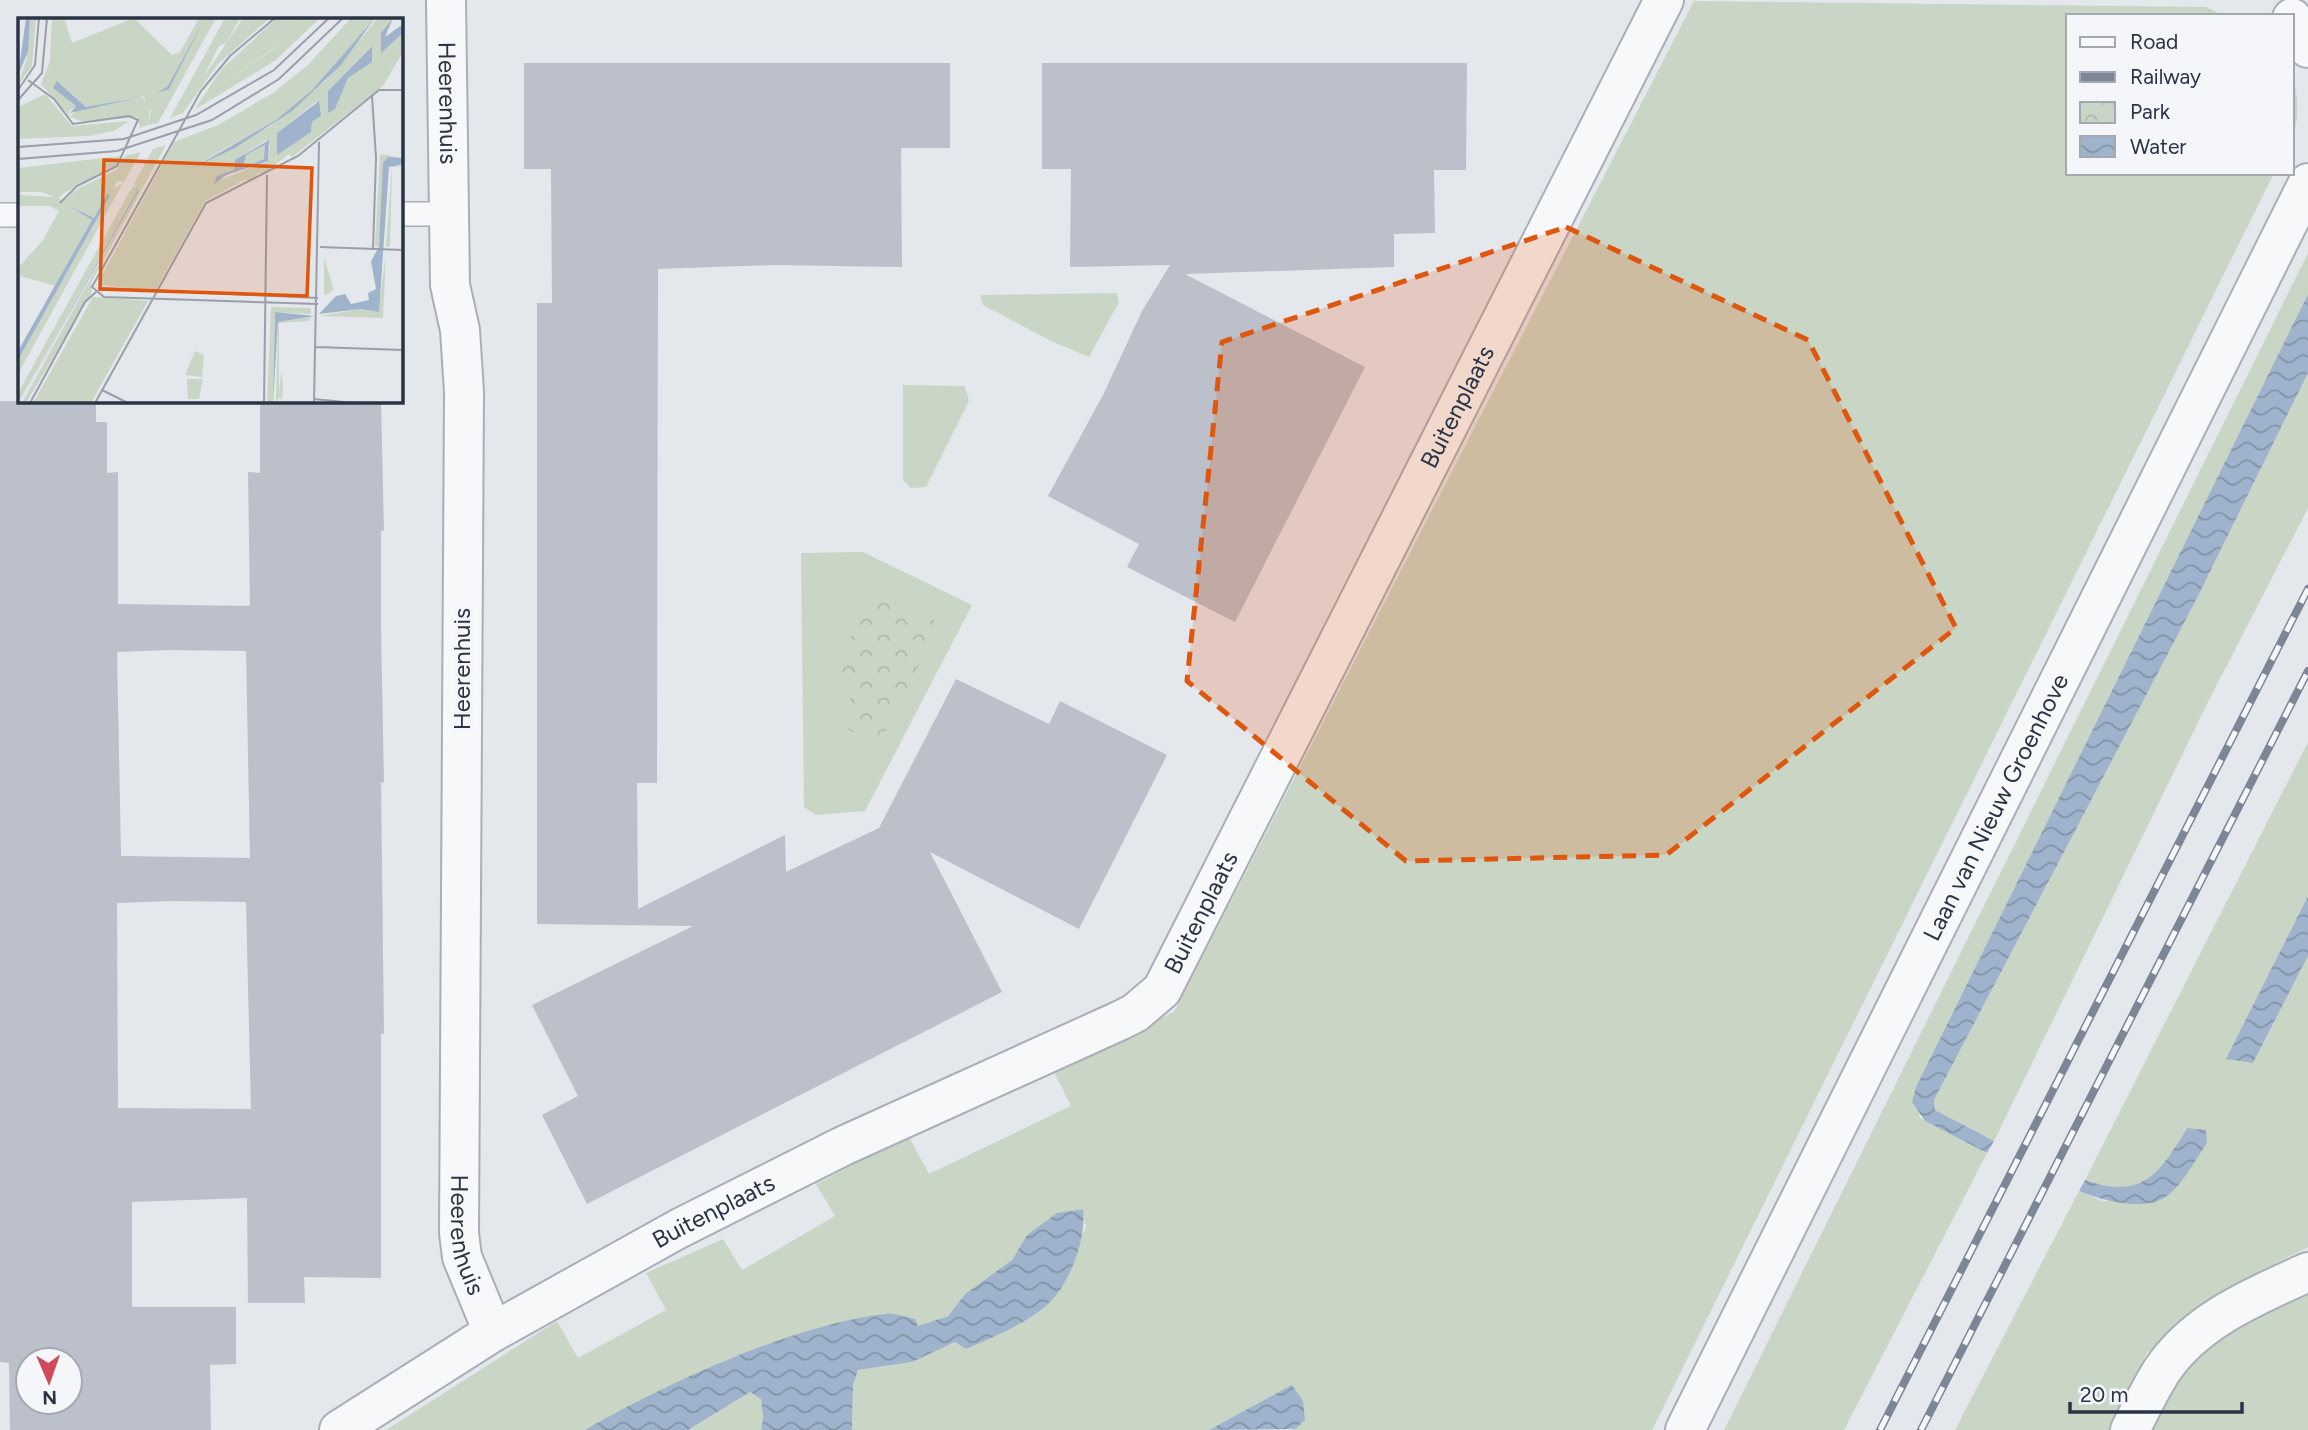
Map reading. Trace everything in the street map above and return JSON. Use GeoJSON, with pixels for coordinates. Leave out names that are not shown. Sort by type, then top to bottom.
{"type":"FeatureCollection","features":[{"type":"Feature","properties":{"kind":"street","name":"Heerenhuis"},"geometry":{"type":"LineString","coordinates":[[446,0],[450,285],[460,330],[464,391],[459,1233],[462,1257],[493,1332]]}},
{"type":"Feature","properties":{"kind":"street","name":"Buitenplaats"},"geometry":{"type":"LineString","coordinates":[[338,1430],[493,1332],[757,1188],[1119,1021],[1135,1013],[1163,990],[1664,0]]}},
{"type":"Feature","properties":{"kind":"street"},"geometry":{"type":"LineString","coordinates":[[2294,21],[2308,48]]}},
{"type":"Feature","properties":{"kind":"street","name":"Laan van Nieuw Groenhove"},"geometry":{"type":"LineString","coordinates":[[1685,1430],[2308,183]]}},
{"type":"Feature","properties":{"kind":"street"},"geometry":{"type":"LineString","coordinates":[[2130,1430],[2162,1370],[2203,1329],[2249,1298],[2308,1272]]}},
{"type":"Feature","properties":{"kind":"lane"},"geometry":{"type":"LineString","coordinates":[[402,214],[449,214]]}},
{"type":"Feature","properties":{"kind":"lane"},"geometry":{"type":"LineString","coordinates":[[0,215],[18,215]]}},
{"type":"Feature","properties":{"kind":"highlighted area"},"geometry":{"type":"Polygon","coordinates":[[[1566,227],[1808,340],[1956,628],[1666,855],[1406,861],[1187,681],[1222,342],[1566,227]]]}},
{"type":"Feature","properties":{"kind":"green space"},"geometry":{"type":"Polygon","coordinates":[[[1694,1],[2206,7],[2220,14],[2066,14],[2066,175],[2273,175],[1652,1430],[1293,1430],[1292,1386],[1209,1430],[852,1430],[853,1385],[858,1370],[912,1362],[955,1342],[966,1349],[1003,1332],[1049,1303],[1086,1227],[1082,1209],[1057,1214],[1027,1235],[1012,1260],[965,1294],[948,1316],[918,1326],[886,1313],[820,1329],[724,1361],[585,1430],[386,1430],[557,1321],[578,1358],[666,1310],[646,1273],[723,1239],[742,1270],[835,1216],[816,1184],[908,1135],[929,1174],[1071,1106],[1053,1070],[1174,1012],[1694,1]]]}},
{"type":"Feature","properties":{"kind":"green space"},"geometry":{"type":"Polygon","coordinates":[[[2294,82],[2297,106],[2294,132],[2294,82]]]}},
{"type":"Feature","properties":{"kind":"green space"},"geometry":{"type":"Polygon","coordinates":[[[2308,253],[2308,294],[1916,1087],[1920,1118],[1987,1153],[1844,1430],[1724,1430],[2308,253]]]}},
{"type":"Feature","properties":{"kind":"green space"},"geometry":{"type":"Polygon","coordinates":[[[1117,293],[1119,302],[1089,357],[1053,342],[983,305],[980,295],[1117,293]]]}},
{"type":"Feature","properties":{"kind":"green space"},"geometry":{"type":"Polygon","coordinates":[[[2308,373],[2308,508],[2208,702],[1994,1141],[1935,1110],[1934,1100],[2195,602],[2308,373]]]}},
{"type":"Feature","properties":{"kind":"green space"},"geometry":{"type":"Polygon","coordinates":[[[903,385],[965,386],[969,401],[926,487],[911,488],[903,480],[903,385]]]}},
{"type":"Feature","properties":{"kind":"green space"},"geometry":{"type":"Polygon","coordinates":[[[863,552],[972,605],[865,811],[816,815],[804,807],[801,553],[863,552]]]}},
{"type":"Feature","properties":{"kind":"green space"},"geometry":{"type":"Polygon","coordinates":[[[875,590],[940,623],[879,745],[837,724],[858,683],[834,670],[875,590]]]}},
{"type":"Feature","properties":{"kind":"green space"},"geometry":{"type":"Polygon","coordinates":[[[2308,742],[2308,896],[2227,1059],[2253,1063],[2308,956],[2308,1247],[2226,1293],[2188,1322],[2155,1354],[2148,1351],[2109,1430],[1955,1430],[2079,1191],[2102,1201],[2159,1201],[2202,1130],[2187,1128],[2158,1170],[2147,1179],[2121,1187],[2085,1180],[2308,742]]]}},
{"type":"Feature","properties":{"kind":"green space"},"geometry":{"type":"Polygon","coordinates":[[[2308,1285],[2308,1430],[2149,1430],[2177,1379],[2212,1342],[2308,1285]]]}},
{"type":"Feature","properties":{"kind":"green space"},"geometry":{"type":"Polygon","coordinates":[[[750,1392],[761,1399],[761,1430],[688,1430],[750,1392]]]}},
{"type":"Feature","properties":{"kind":"water"},"geometry":{"type":"Polygon","coordinates":[[[2308,294],[2308,373],[2195,602],[1934,1100],[1935,1110],[1994,1141],[1987,1153],[1925,1121],[1912,1102],[1916,1087],[2308,294]]]}},
{"type":"Feature","properties":{"kind":"water"},"geometry":{"type":"Polygon","coordinates":[[[2308,896],[2308,956],[2253,1063],[2226,1059],[2308,896]]]}},
{"type":"Feature","properties":{"kind":"water"},"geometry":{"type":"Polygon","coordinates":[[[2187,1128],[2206,1130],[2207,1143],[2180,1184],[2166,1197],[2149,1203],[2128,1204],[2079,1191],[2085,1180],[2121,1187],[2147,1179],[2158,1170],[2187,1128]]]}},
{"type":"Feature","properties":{"kind":"water"},"geometry":{"type":"Polygon","coordinates":[[[1083,1209],[1082,1233],[1075,1260],[1063,1285],[1048,1304],[1020,1324],[966,1349],[955,1342],[912,1362],[858,1370],[853,1385],[852,1430],[761,1430],[761,1399],[750,1392],[688,1430],[585,1430],[691,1376],[770,1343],[810,1330],[848,1320],[888,1314],[915,1319],[918,1326],[948,1316],[965,1294],[1012,1260],[1027,1235],[1057,1213],[1083,1209]]]}},
{"type":"Feature","properties":{"kind":"water"},"geometry":{"type":"Polygon","coordinates":[[[1292,1385],[1303,1401],[1305,1420],[1295,1429],[1209,1430],[1292,1385]]]}},
{"type":"Feature","properties":{"kind":"building"},"geometry":{"type":"Polygon","coordinates":[[[524,63],[950,63],[950,148],[901,148],[902,267],[773,265],[658,269],[657,783],[637,783],[638,909],[785,835],[786,872],[879,828],[956,679],[1049,724],[1060,701],[1167,755],[1079,929],[930,852],[1002,992],[587,1204],[542,1115],[578,1096],[532,1005],[693,926],[537,924],[537,303],[552,303],[551,169],[524,169],[524,63]]]}},
{"type":"Feature","properties":{"kind":"building"},"geometry":{"type":"Polygon","coordinates":[[[1042,63],[1467,63],[1466,170],[1434,170],[1435,233],[1394,234],[1394,267],[1185,274],[1365,367],[1235,622],[1127,567],[1139,544],[1048,496],[1103,395],[1142,311],[1170,265],[1070,267],[1071,169],[1042,169],[1042,63]]]}},
{"type":"Feature","properties":{"kind":"building"},"geometry":{"type":"Polygon","coordinates":[[[0,401],[96,402],[96,422],[107,422],[107,473],[118,472],[118,604],[250,606],[248,472],[260,473],[260,402],[381,402],[384,531],[381,531],[381,627],[384,783],[381,782],[384,1034],[381,1034],[381,1278],[304,1277],[305,1303],[248,1303],[247,1198],[132,1202],[132,1307],[236,1307],[236,1364],[210,1365],[211,1430],[10,1430],[9,1363],[0,1362],[0,401]],[[246,651],[117,652],[121,856],[250,858],[246,651]],[[246,902],[117,903],[118,1108],[251,1109],[246,902]]]}},
{"type":"Feature","properties":{"kind":"railway"},"geometry":{"type":"LineString","coordinates":[[1880,1430],[2308,589]]}},
{"type":"Feature","properties":{"kind":"railway"},"geometry":{"type":"LineString","coordinates":[[1921,1430],[2308,671]]}}]}
